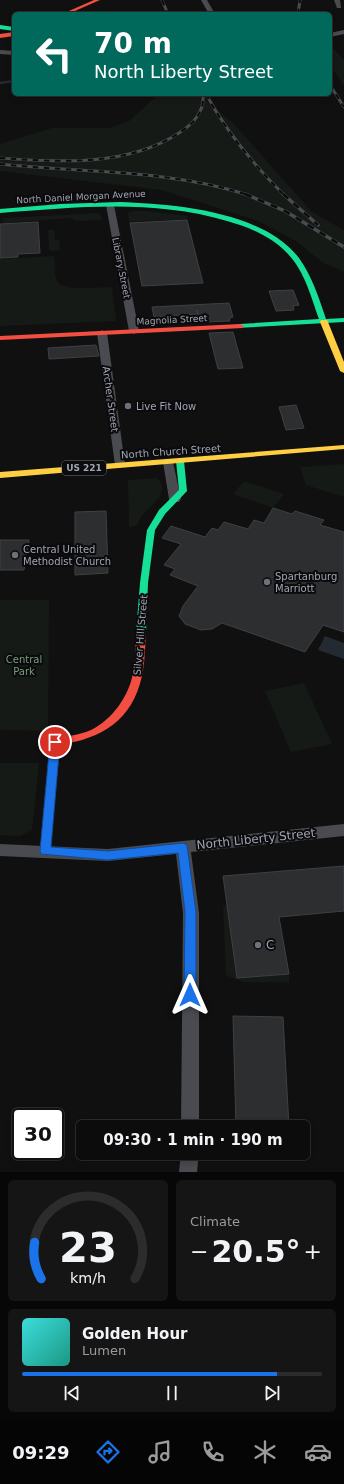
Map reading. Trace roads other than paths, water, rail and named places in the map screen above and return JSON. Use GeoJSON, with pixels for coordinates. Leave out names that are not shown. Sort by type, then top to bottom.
{"type":"FeatureCollection","features":[{"type":"Feature","properties":{"kind":"main road"},"geometry":{"type":"LineString","coordinates":[[69,12],[98,0]]}},
{"type":"Feature","properties":{"kind":"main road"},"geometry":{"type":"LineString","coordinates":[[0,27],[12,29]]}},
{"type":"Feature","properties":{"kind":"main road"},"geometry":{"type":"LineString","coordinates":[[0,36],[12,34]]}},
{"type":"Feature","properties":{"kind":"main road","name":"North Daniel Morgan Avenue"},"geometry":{"type":"LineString","coordinates":[[0,211],[151,204],[183,207],[242,223],[272,237],[291,252],[303,269],[344,371]]}},
{"type":"Feature","properties":{"kind":"main road","name":"Magnolia Street"},"geometry":{"type":"LineString","coordinates":[[0,338],[344,320]]}},
{"type":"Feature","properties":{"kind":"main road","name":"North Church Street"},"geometry":{"type":"LineString","coordinates":[[0,475],[344,448]]}},
{"type":"Feature","properties":{"kind":"main road","name":"Silver Hill Street"},"geometry":{"type":"LineString","coordinates":[[45,851],[55,742],[76,739],[97,732],[112,721],[130,697],[138,674],[144,583],[151,530],[162,512],[184,491],[180,461]]}},
{"type":"Feature","properties":{"kind":"street"},"geometry":{"type":"LineString","coordinates":[[204,0],[211,12]]}},
{"type":"Feature","properties":{"kind":"street"},"geometry":{"type":"LineString","coordinates":[[332,35],[344,32]]}},
{"type":"Feature","properties":{"kind":"street"},"geometry":{"type":"LineString","coordinates":[[0,52],[12,53]]}},
{"type":"Feature","properties":{"kind":"street","name":"Library Street"},"geometry":{"type":"LineString","coordinates":[[110,205],[134,332]]}},
{"type":"Feature","properties":{"kind":"street","name":"Archer Street"},"geometry":{"type":"LineString","coordinates":[[102,333],[120,465]]}},
{"type":"Feature","properties":{"kind":"street"},"geometry":{"type":"LineString","coordinates":[[168,462],[175,499]]}},
{"type":"Feature","properties":{"kind":"street","name":"North Liberty Street"},"geometry":{"type":"LineString","coordinates":[[0,850],[108,855],[344,830]]}},
{"type":"Feature","properties":{"kind":"street"},"geometry":{"type":"LineString","coordinates":[[183,848],[191,912],[190,1120]]}},
{"type":"Feature","properties":{"kind":"street"},"geometry":{"type":"LineString","coordinates":[[188,1172],[189,1160]]}},
{"type":"Feature","properties":{"kind":"waterway"},"geometry":{"type":"LineString","coordinates":[[0,83],[12,81]]}},
{"type":"Feature","properties":{"kind":"railway"},"geometry":{"type":"LineString","coordinates":[[162,0],[167,12]]}},
{"type":"Feature","properties":{"kind":"railway"},"geometry":{"type":"LineString","coordinates":[[298,12],[300,0]]}},
{"type":"Feature","properties":{"kind":"railway"},"geometry":{"type":"LineString","coordinates":[[332,88],[344,107]]}},
{"type":"Feature","properties":{"kind":"railway"},"geometry":{"type":"LineString","coordinates":[[0,158],[46,161],[92,160],[137,152],[159,144],[189,126],[200,112],[203,96]]}},
{"type":"Feature","properties":{"kind":"railway"},"geometry":{"type":"LineString","coordinates":[[207,96],[241,148],[283,194]]}},
{"type":"Feature","properties":{"kind":"railway"},"geometry":{"type":"LineString","coordinates":[[0,164],[156,176],[187,180],[246,195]]}},
{"type":"Feature","properties":{"kind":"railway"},"geometry":{"type":"LineString","coordinates":[[283,194],[318,225]]}},
{"type":"Feature","properties":{"kind":"railway"},"geometry":{"type":"LineString","coordinates":[[246,195],[285,211],[344,247]]}},
{"type":"Feature","properties":{"kind":"place","name":"Live Fit Now"},"geometry":{"type":"Point","coordinates":[128,406]}},
{"type":"Feature","properties":{"kind":"place","name":"Central United Methodist Church"},"geometry":{"type":"Point","coordinates":[15,555]}},
{"type":"Feature","properties":{"kind":"place","name":"Spartanburg Marriott"},"geometry":{"type":"Point","coordinates":[267,582]}},
{"type":"Feature","properties":{"kind":"place","name":"C"},"geometry":{"type":"Point","coordinates":[258,945]}},
{"type":"Feature","properties":{"kind":"park label","name":"Central Park"},"geometry":{"type":"Point","coordinates":[24,664]}}]}
